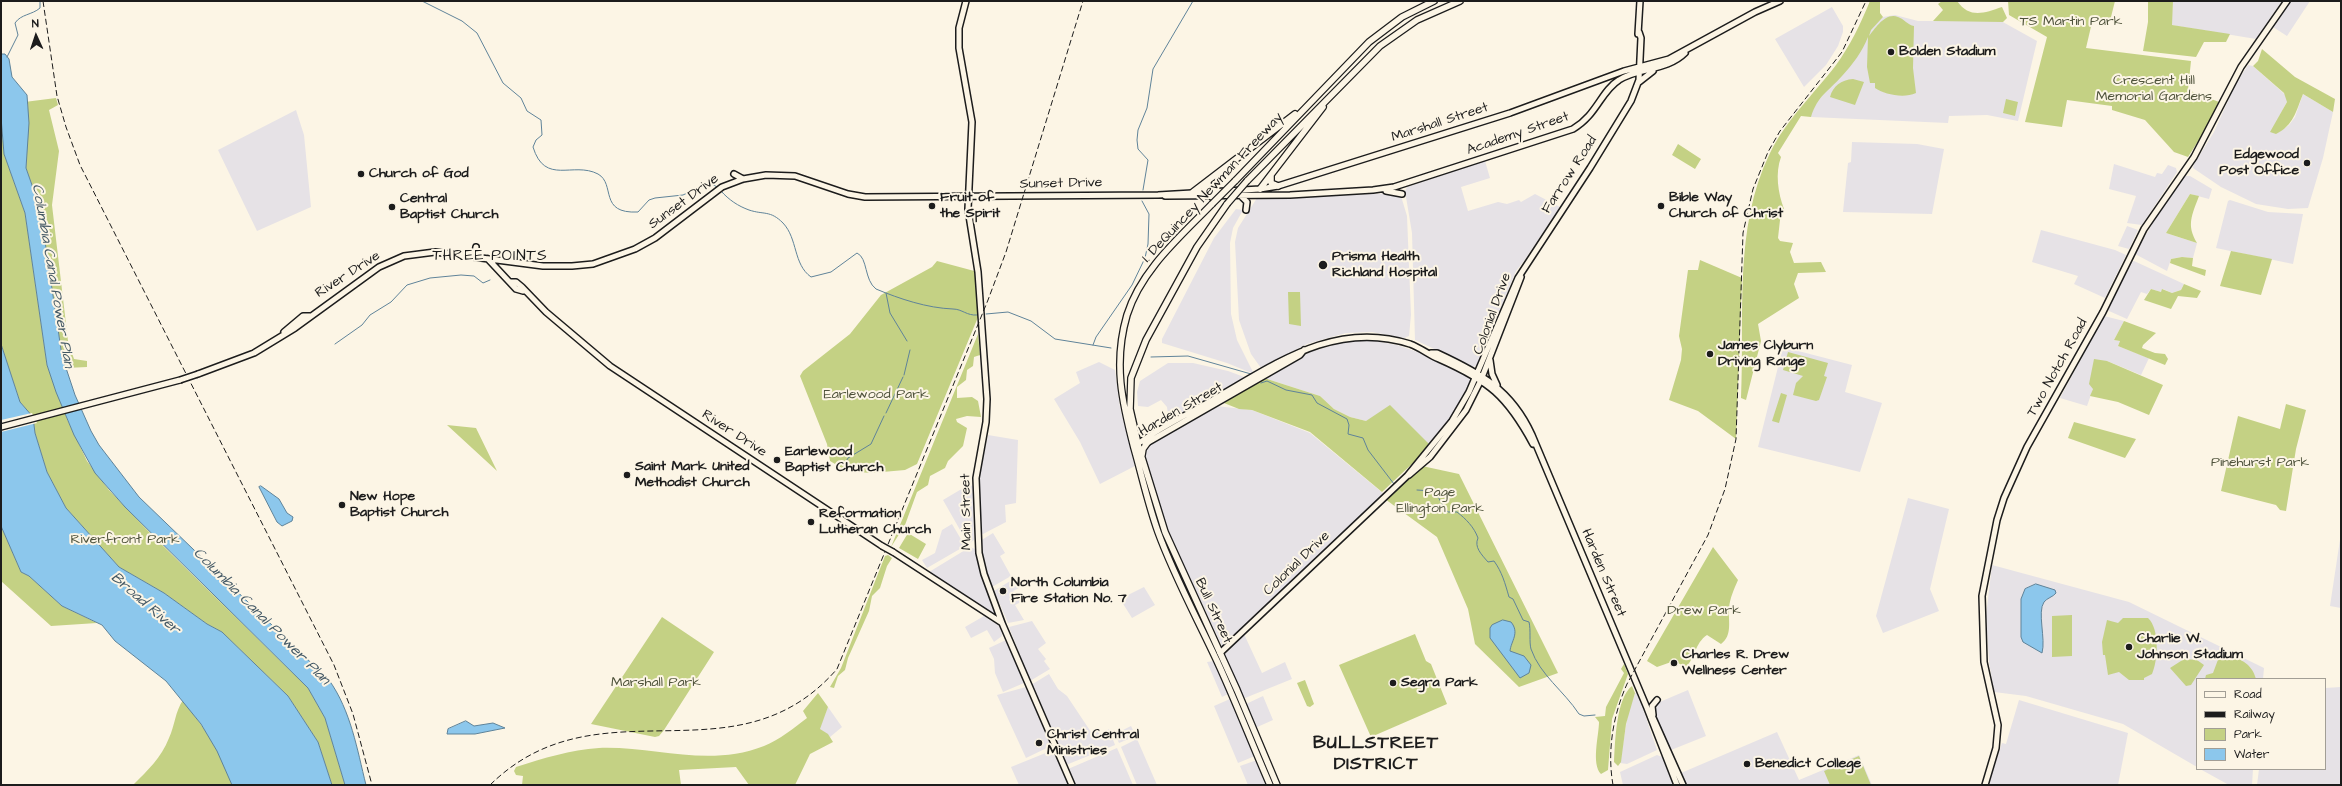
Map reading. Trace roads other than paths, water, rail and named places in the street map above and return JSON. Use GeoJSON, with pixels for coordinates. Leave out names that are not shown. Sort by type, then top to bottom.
{"type":"FeatureCollection","features":[{"type":"Feature","properties":{"kind":"highway","name":"I. DeQuincey Newman Freeway"},"geometry":{"type":"LineString","coordinates":[[1137,446],[1125,414],[1119,366],[1122,339],[1130,308],[1147,275],[1212,204],[1369,42],[1391,24],[1434,1]]}},
{"type":"Feature","properties":{"kind":"highway","name":"I. DeQuincey Newman Freeway"},"geometry":{"type":"LineString","coordinates":[[1137,446],[1132,421],[1130,390],[1139,355],[1197,247],[1227,204],[1246,181],[1380,46],[1402,29],[1432,12],[1460,1]]}},
{"type":"Feature","properties":{"kind":"highway"},"geometry":{"type":"LineString","coordinates":[[1193,192],[1292,117],[1332,80]]}},
{"type":"Feature","properties":{"kind":"highway"},"geometry":{"type":"LineString","coordinates":[[1260,189],[1341,84]]}},
{"type":"Feature","properties":{"kind":"highway"},"geometry":{"type":"LineString","coordinates":[[1212,197],[1205,192],[1206,185],[1221,171]]}},
{"type":"Feature","properties":{"kind":"highway"},"geometry":{"type":"LineString","coordinates":[[1272,174],[1271,183],[1278,186]]}},
{"type":"Feature","properties":{"kind":"highway"},"geometry":{"type":"LineString","coordinates":[[1143,461],[1142,449],[1148,442]]}},
{"type":"Feature","properties":{"kind":"highway","name":"Bull Street"},"geometry":{"type":"LineString","coordinates":[[1137,446],[1143,461],[1164,532],[1220,653],[1277,785]]}},
{"type":"Feature","properties":{"kind":"highway","name":"Bull Street"},"geometry":{"type":"LineString","coordinates":[[1137,446],[1159,533],[1232,695],[1270,785]]}},
{"type":"Feature","properties":{"kind":"main road","name":"Main Street"},"geometry":{"type":"LineString","coordinates":[[966,1],[959,28],[959,48],[971,118],[967,198],[980,291],[987,399],[986,422],[976,478],[978,554],[1002,623],[1072,785]]}},
{"type":"Feature","properties":{"kind":"main road","name":"Farrow Road"},"geometry":{"type":"LineString","coordinates":[[1522,272],[1623,116],[1636,87],[1641,38],[1639,32],[1640,1]]}},
{"type":"Feature","properties":{"kind":"main road"},"geometry":{"type":"LineString","coordinates":[[1638,70],[1669,59],[1755,12],[1780,1]]}},
{"type":"Feature","properties":{"kind":"main road","name":"Two Notch Road"},"geometry":{"type":"LineString","coordinates":[[1984,785],[1996,748],[1998,725],[1984,662],[1982,596],[1997,520],[2004,498],[2027,447],[2103,312],[2144,229],[2194,157],[2207,135],[2241,67],[2286,1]]}},
{"type":"Feature","properties":{"kind":"main road","name":"Academy Street"},"geometry":{"type":"LineString","coordinates":[[1399,185],[1573,129],[1589,118],[1613,84],[1638,70],[1658,68],[1683,55],[1690,48]]}},
{"type":"Feature","properties":{"kind":"main road"},"geometry":{"type":"LineString","coordinates":[[1636,87],[1646,76],[1658,68]]}},
{"type":"Feature","properties":{"kind":"main road","name":"Marshall Street"},"geometry":{"type":"LineString","coordinates":[[1260,189],[1278,186],[1510,113],[1624,71],[1638,70]]}},
{"type":"Feature","properties":{"kind":"main road"},"geometry":{"type":"LineString","coordinates":[[1609,77],[1613,84]]}},
{"type":"Feature","properties":{"kind":"main road","name":"Sunset Drive"},"geometry":{"type":"LineString","coordinates":[[488,259],[572,266],[606,261],[655,238],[719,189],[732,183],[734,174],[743,179],[773,175],[795,176],[848,194],[865,197],[967,198],[1158,195],[1180,191],[1205,192],[1260,189]]}},
{"type":"Feature","properties":{"kind":"main road"},"geometry":{"type":"LineString","coordinates":[[1377,190],[1403,196],[1404,187],[1412,181]]}},
{"type":"Feature","properties":{"kind":"main road","name":"Sunset Drive"},"geometry":{"type":"LineString","coordinates":[[1158,195],[1170,197],[1256,196],[1377,190],[1399,185]]}},
{"type":"Feature","properties":{"kind":"main road"},"geometry":{"type":"LineString","coordinates":[[1278,186],[1276,190],[1280,195]]}},
{"type":"Feature","properties":{"kind":"main road"},"geometry":{"type":"LineString","coordinates":[[1256,196],[1260,189]]}},
{"type":"Feature","properties":{"kind":"main road"},"geometry":{"type":"LineString","coordinates":[[1240,196],[1246,201],[1246,210]]}},
{"type":"Feature","properties":{"kind":"main road"},"geometry":{"type":"LineString","coordinates":[[468,256],[475,253],[476,247]]}},
{"type":"Feature","properties":{"kind":"main road","name":"River Drive"},"geometry":{"type":"LineString","coordinates":[[1,427],[180,380],[254,353],[284,333],[303,316],[310,316],[379,267],[404,256],[437,252],[488,259],[519,291],[524,290],[610,366],[882,546],[1002,623]]}},
{"type":"Feature","properties":{"kind":"main road"},"geometry":{"type":"LineString","coordinates":[[503,273],[505,265],[511,262]]}},
{"type":"Feature","properties":{"kind":"main road","name":"Colonial Drive"},"geometry":{"type":"LineString","coordinates":[[1220,653],[1407,476],[1452,421],[1490,357],[1517,289],[1522,272]]}},
{"type":"Feature","properties":{"kind":"main road","name":"Colonial Drive"},"geometry":{"type":"LineString","coordinates":[[1480,376],[1522,272]]}},
{"type":"Feature","properties":{"kind":"main road","name":"Harden Street"},"geometry":{"type":"LineString","coordinates":[[1137,446],[1293,354],[1335,340],[1372,337],[1401,342],[1431,353],[1435,357],[1480,376],[1500,389],[1521,413],[1642,698],[1655,722],[1683,785]]}},
{"type":"Feature","properties":{"kind":"main road","name":"Harden Street"},"geometry":{"type":"LineString","coordinates":[[1137,446],[1148,442],[1300,355],[1304,350]]}},
{"type":"Feature","properties":{"kind":"main road"},"geometry":{"type":"LineString","coordinates":[[1490,357],[1492,374],[1500,389]]}},
{"type":"Feature","properties":{"kind":"main road","name":"Harden Street"},"geometry":{"type":"LineString","coordinates":[[1480,376],[1513,410],[1536,448]]}},
{"type":"Feature","properties":{"kind":"main road"},"geometry":{"type":"LineString","coordinates":[[1642,698],[1648,701],[1657,700],[1652,708],[1655,722]]}},
{"type":"Feature","properties":{"kind":"main road","name":"Harden Street"},"geometry":{"type":"LineString","coordinates":[[1647,708],[1676,785]]}},
{"type":"Feature","properties":{"kind":"water","name":"Columbia Canal Power Plan"},"geometry":{"type":"Polygon","coordinates":[[[1,54],[5,54],[9,59],[12,77],[27,95],[29,123],[26,168],[40,208],[62,356],[75,395],[91,431],[99,445],[139,497],[329,680],[337,692],[348,717],[366,785],[345,785],[325,718],[308,688],[125,507],[95,473],[74,435],[56,392],[47,365],[25,213],[4,154],[1,117],[1,54]]]}},
{"type":"Feature","properties":{"kind":"water","name":"Broad River"},"geometry":{"type":"Polygon","coordinates":[[[1,344],[20,402],[33,417],[35,433],[47,472],[66,508],[119,567],[164,593],[207,624],[222,632],[288,696],[318,742],[332,785],[232,785],[217,751],[201,724],[166,681],[115,641],[102,625],[62,606],[29,576],[21,572],[1,526],[1,344]]]}},
{"type":"Feature","properties":{"kind":"water"},"geometry":{"type":"Polygon","coordinates":[[[261,486],[279,499],[287,513],[293,517],[292,521],[282,526],[277,522],[259,487],[261,486]]]}},
{"type":"Feature","properties":{"kind":"water"},"geometry":{"type":"Polygon","coordinates":[[[2036,584],[2055,590],[2056,593],[2045,601],[2042,606],[2042,653],[2023,642],[2021,637],[2021,599],[2025,589],[2036,584]]]}},
{"type":"Feature","properties":{"kind":"water"},"geometry":{"type":"Polygon","coordinates":[[[1503,620],[1511,622],[1515,630],[1510,651],[1524,656],[1531,665],[1529,673],[1520,678],[1490,638],[1490,628],[1492,625],[1503,620]]]}},
{"type":"Feature","properties":{"kind":"water"},"geometry":{"type":"Polygon","coordinates":[[[466,721],[474,726],[493,723],[505,728],[475,734],[447,734],[448,729],[466,721]]]}},
{"type":"Feature","properties":{"kind":"waterway"},"geometry":{"type":"LineString","coordinates":[[7,57],[18,35],[15,23],[23,16],[40,8],[40,1]]}},
{"type":"Feature","properties":{"kind":"waterway"},"geometry":{"type":"LineString","coordinates":[[422,1],[462,21],[477,33],[503,83],[521,98],[527,111],[541,120],[542,135],[536,140],[533,147],[538,159],[545,166],[552,169],[589,171],[598,174],[606,184],[613,203],[617,208],[626,211],[638,212],[649,200],[683,195],[706,184],[712,184],[717,187]]}},
{"type":"Feature","properties":{"kind":"waterway"},"geometry":{"type":"LineString","coordinates":[[1143,190],[1148,160],[1138,149],[1137,140],[1138,130],[1147,108],[1153,69],[1193,1]]}},
{"type":"Feature","properties":{"kind":"waterway"},"geometry":{"type":"LineString","coordinates":[[721,191],[730,200],[741,207],[770,214],[783,223],[788,229],[801,265],[805,272],[811,277],[831,272],[857,253],[863,259],[872,285],[876,289],[894,296],[933,307],[956,309],[977,315]]}},
{"type":"Feature","properties":{"kind":"waterway"},"geometry":{"type":"LineString","coordinates":[[1093,345],[1096,337],[1132,285],[1145,258],[1148,244],[1149,214],[1142,201]]}},
{"type":"Feature","properties":{"kind":"waterway"},"geometry":{"type":"LineString","coordinates":[[335,344],[362,325],[370,315],[391,302],[407,285],[430,278],[461,275],[474,276],[483,283],[490,280]]}},
{"type":"Feature","properties":{"kind":"waterway"},"geometry":{"type":"LineString","coordinates":[[886,293],[890,313],[907,341]]}},
{"type":"Feature","properties":{"kind":"waterway"},"geometry":{"type":"LineString","coordinates":[[986,314],[1008,312],[1031,321],[1055,339],[1111,348]]}},
{"type":"Feature","properties":{"kind":"waterway"},"geometry":{"type":"LineString","coordinates":[[904,375],[910,350]]}},
{"type":"Feature","properties":{"kind":"waterway"},"geometry":{"type":"LineString","coordinates":[[1151,357],[1188,356],[1251,374]]}},
{"type":"Feature","properties":{"kind":"waterway"},"geometry":{"type":"LineString","coordinates":[[886,413],[903,377]]}},
{"type":"Feature","properties":{"kind":"waterway"},"geometry":{"type":"LineString","coordinates":[[1261,383],[1267,381],[1286,390],[1312,395],[1317,403],[1347,419],[1349,425],[1348,434],[1363,438],[1368,450],[1394,484]]}},
{"type":"Feature","properties":{"kind":"waterway"},"geometry":{"type":"LineString","coordinates":[[844,465],[848,458],[871,444],[884,416]]}},
{"type":"Feature","properties":{"kind":"waterway"},"geometry":{"type":"LineString","coordinates":[[1417,490],[1433,491],[1448,512],[1457,512],[1464,517],[1478,538],[1477,544],[1479,550],[1488,562],[1494,561],[1497,565],[1505,582],[1509,597],[1513,599],[1523,620],[1529,622],[1531,649],[1540,667],[1579,714],[1584,716],[1595,715]]}},
{"type":"Feature","properties":{"kind":"railway"},"geometry":{"type":"LineString","coordinates":[[43,1],[57,96],[66,127],[80,165],[334,665],[353,714],[372,785]]}},
{"type":"Feature","properties":{"kind":"railway"},"geometry":{"type":"LineString","coordinates":[[490,785],[532,754],[576,738],[621,732],[711,729],[755,721],[797,703],[837,669],[988,300],[1006,252],[1083,1]]}},
{"type":"Feature","properties":{"kind":"railway"},"geometry":{"type":"LineString","coordinates":[[1613,785],[1611,772],[1612,733],[1622,696],[1627,684],[1708,535],[1725,489],[1736,439],[1743,233],[1753,189],[1768,152],[1780,131],[1842,52],[1866,1]]}},
{"type":"Feature","properties":{"kind":"place","name":"Bolden Stadium"},"geometry":{"type":"Point","coordinates":[1891,52]}},
{"type":"Feature","properties":{"kind":"place","name":"Edgewood Post Office"},"geometry":{"type":"Point","coordinates":[2307,163]}},
{"type":"Feature","properties":{"kind":"place","name":"Church of God"},"geometry":{"type":"Point","coordinates":[361,174]}},
{"type":"Feature","properties":{"kind":"place","name":"Fruit of the Spirit"},"geometry":{"type":"Point","coordinates":[932,206]}},
{"type":"Feature","properties":{"kind":"place","name":"Bible Way Church of Christ"},"geometry":{"type":"Point","coordinates":[1661,206]}},
{"type":"Feature","properties":{"kind":"place","name":"Central Baptist Church"},"geometry":{"type":"Point","coordinates":[392,207]}},
{"type":"Feature","properties":{"kind":"place","name":"Prisma Health Richland Hospital"},"geometry":{"type":"Point","coordinates":[1323,265]}},
{"type":"Feature","properties":{"kind":"place","name":"James Clyburn Driving Range"},"geometry":{"type":"Point","coordinates":[1710,354]}},
{"type":"Feature","properties":{"kind":"place","name":"Earlewood Baptist Church"},"geometry":{"type":"Point","coordinates":[777,460]}},
{"type":"Feature","properties":{"kind":"place","name":"Saint Mark United Methodist Church"},"geometry":{"type":"Point","coordinates":[627,475]}},
{"type":"Feature","properties":{"kind":"place","name":"New Hope Baptist Church"},"geometry":{"type":"Point","coordinates":[342,505]}},
{"type":"Feature","properties":{"kind":"place","name":"Reformation Lutheran Church"},"geometry":{"type":"Point","coordinates":[811,522]}},
{"type":"Feature","properties":{"kind":"place","name":"North Columbia Fire Station No. 7"},"geometry":{"type":"Point","coordinates":[1003,591]}},
{"type":"Feature","properties":{"kind":"place","name":"Charlie W. Johnson Stadium"},"geometry":{"type":"Point","coordinates":[2129,647]}},
{"type":"Feature","properties":{"kind":"place","name":"Charles R. Drew Wellness Center"},"geometry":{"type":"Point","coordinates":[1674,663]}},
{"type":"Feature","properties":{"kind":"place","name":"Segra Park"},"geometry":{"type":"Point","coordinates":[1393,683]}},
{"type":"Feature","properties":{"kind":"place","name":"Christ Central Ministries"},"geometry":{"type":"Point","coordinates":[1039,743]}},
{"type":"Feature","properties":{"kind":"place","name":"Benedict College"},"geometry":{"type":"Point","coordinates":[1747,764]}},
{"type":"Feature","properties":{"kind":"district","name":"THREE POINTS"},"geometry":{"type":"Point","coordinates":[490,257]}},
{"type":"Feature","properties":{"kind":"district","name":"BULLSTREET DISTRICT"},"geometry":{"type":"Point","coordinates":[1376,754]}},
{"type":"Feature","properties":{"kind":"park label","name":"TS Martin Park"},"geometry":{"type":"Point","coordinates":[2071,22]}},
{"type":"Feature","properties":{"kind":"park label","name":"Crescent Hill Memorial Gardens"},"geometry":{"type":"Point","coordinates":[2154,90]}},
{"type":"Feature","properties":{"kind":"park label","name":"Earlewood Park"},"geometry":{"type":"Point","coordinates":[876,395]}},
{"type":"Feature","properties":{"kind":"park label","name":"Pinehurst Park"},"geometry":{"type":"Point","coordinates":[2260,463]}},
{"type":"Feature","properties":{"kind":"park label","name":"Page Ellington Park"},"geometry":{"type":"Point","coordinates":[1440,502]}},
{"type":"Feature","properties":{"kind":"park label","name":"Riverfront Park"},"geometry":{"type":"Point","coordinates":[125,540]}},
{"type":"Feature","properties":{"kind":"park label","name":"Drew Park"},"geometry":{"type":"Point","coordinates":[1704,611]}},
{"type":"Feature","properties":{"kind":"park label","name":"Marshall Park"},"geometry":{"type":"Point","coordinates":[656,683]}}]}
